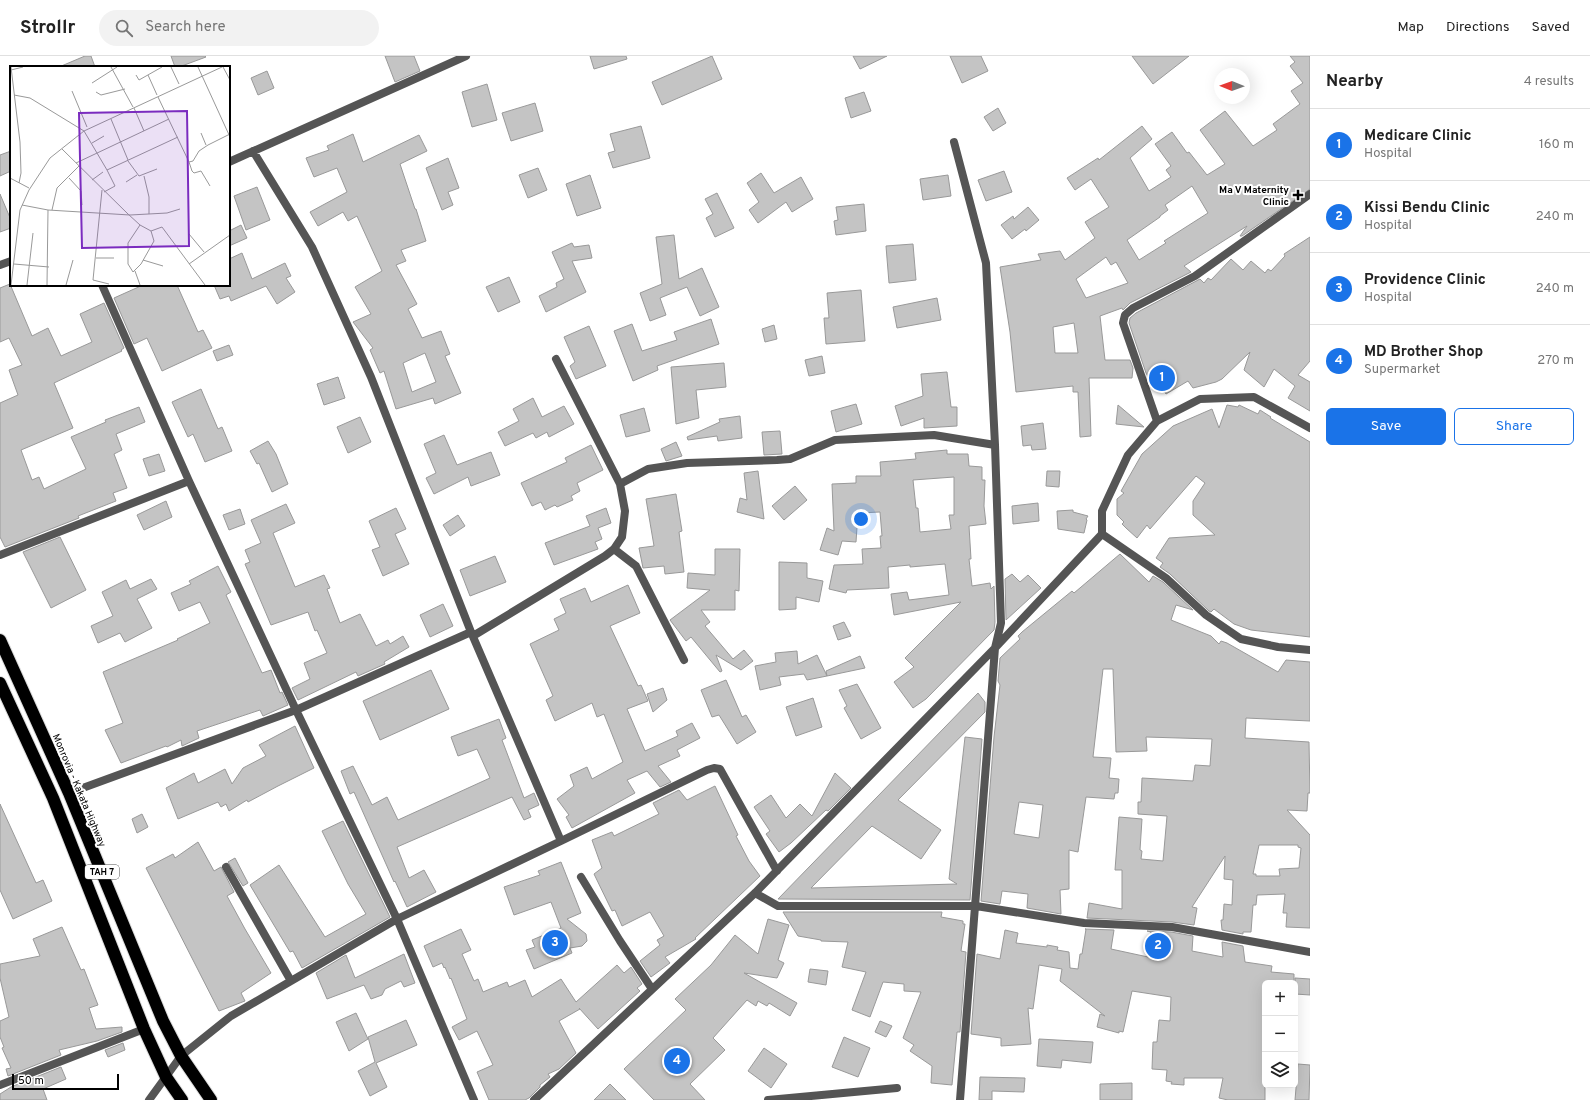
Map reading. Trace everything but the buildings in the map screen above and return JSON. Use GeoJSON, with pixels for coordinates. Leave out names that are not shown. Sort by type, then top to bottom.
{"type":"FeatureCollection","features":[{"type":"Feature","properties":{"kind":"highway","name":"Monrovia - Kakata Highway"},"geometry":{"type":"LineString","coordinates":[[0,640],[69,793],[164,1021],[181,1056],[211,1100]]}},
{"type":"Feature","properties":{"kind":"highway","name":"TAH 7"},"geometry":{"type":"LineString","coordinates":[[0,683],[53,798],[144,1029],[166,1077],[182,1100]]}},
{"type":"Feature","properties":{"kind":"street"},"geometry":{"type":"LineString","coordinates":[[230,162],[466,56]]}},
{"type":"Feature","properties":{"kind":"street"},"geometry":{"type":"LineString","coordinates":[[954,142],[986,263],[995,445],[1001,623],[995,648],[960,1100]]}},
{"type":"Feature","properties":{"kind":"street"},"geometry":{"type":"LineString","coordinates":[[253,151],[312,246],[371,377],[472,634],[561,841]]}},
{"type":"Feature","properties":{"kind":"street"},"geometry":{"type":"LineString","coordinates":[[1157,421],[1124,323],[1125,315],[1133,308],[1195,276],[1310,194]]}},
{"type":"Feature","properties":{"kind":"street"},"geometry":{"type":"LineString","coordinates":[[0,265],[10,261]]}},
{"type":"Feature","properties":{"kind":"street"},"geometry":{"type":"LineString","coordinates":[[102,286],[189,481],[296,710],[397,919],[474,1100]]}},
{"type":"Feature","properties":{"kind":"street"},"geometry":{"type":"LineString","coordinates":[[69,793],[296,710],[472,634],[614,549],[622,537],[625,511],[620,484],[556,359]]}},
{"type":"Feature","properties":{"kind":"street"},"geometry":{"type":"LineString","coordinates":[[534,1100],[755,893],[995,648],[1102,534],[1102,511],[1128,455],[1157,421],[1200,399],[1254,397],[1310,428]]}},
{"type":"Feature","properties":{"kind":"street"},"geometry":{"type":"LineString","coordinates":[[620,484],[648,469],[686,463],[777,460],[790,458],[835,440],[934,435],[995,445]]}},
{"type":"Feature","properties":{"kind":"street"},"geometry":{"type":"LineString","coordinates":[[0,555],[189,481]]}},
{"type":"Feature","properties":{"kind":"street"},"geometry":{"type":"LineString","coordinates":[[1102,534],[1166,578],[1206,615],[1241,639],[1278,647],[1310,650]]}},
{"type":"Feature","properties":{"kind":"street"},"geometry":{"type":"LineString","coordinates":[[614,549],[636,566],[684,660]]}},
{"type":"Feature","properties":{"kind":"street"},"geometry":{"type":"LineString","coordinates":[[149,1100],[181,1056],[231,1016],[397,919],[707,770],[714,768],[720,769],[777,871]]}},
{"type":"Feature","properties":{"kind":"street"},"geometry":{"type":"LineString","coordinates":[[226,867],[291,981]]}},
{"type":"Feature","properties":{"kind":"street"},"geometry":{"type":"LineString","coordinates":[[581,877],[620,942],[652,989]]}},
{"type":"Feature","properties":{"kind":"street"},"geometry":{"type":"LineString","coordinates":[[755,893],[778,906],[976,906],[1084,923],[1172,926],[1310,952]]}},
{"type":"Feature","properties":{"kind":"street"},"geometry":{"type":"LineString","coordinates":[[0,1085],[144,1029]]}},
{"type":"Feature","properties":{"kind":"street"},"geometry":{"type":"LineString","coordinates":[[768,1100],[897,1088]]}},
{"type":"Feature","properties":{"kind":"place","name":"Ma V Maternity Clinic"},"geometry":{"type":"Point","coordinates":[1298,195]}},
{"type":"Feature","properties":{"kind":"place","name":"Medicare Clinic"},"geometry":{"type":"Point","coordinates":[1162,378]}},
{"type":"Feature","properties":{"kind":"place","name":"Providence Clinic"},"geometry":{"type":"Point","coordinates":[555,943]}},
{"type":"Feature","properties":{"kind":"place","name":"Kissi Bendu Clinic"},"geometry":{"type":"Point","coordinates":[1158,946]}},
{"type":"Feature","properties":{"kind":"place","name":"MD Brother Shop"},"geometry":{"type":"Point","coordinates":[677,1061]}}]}
